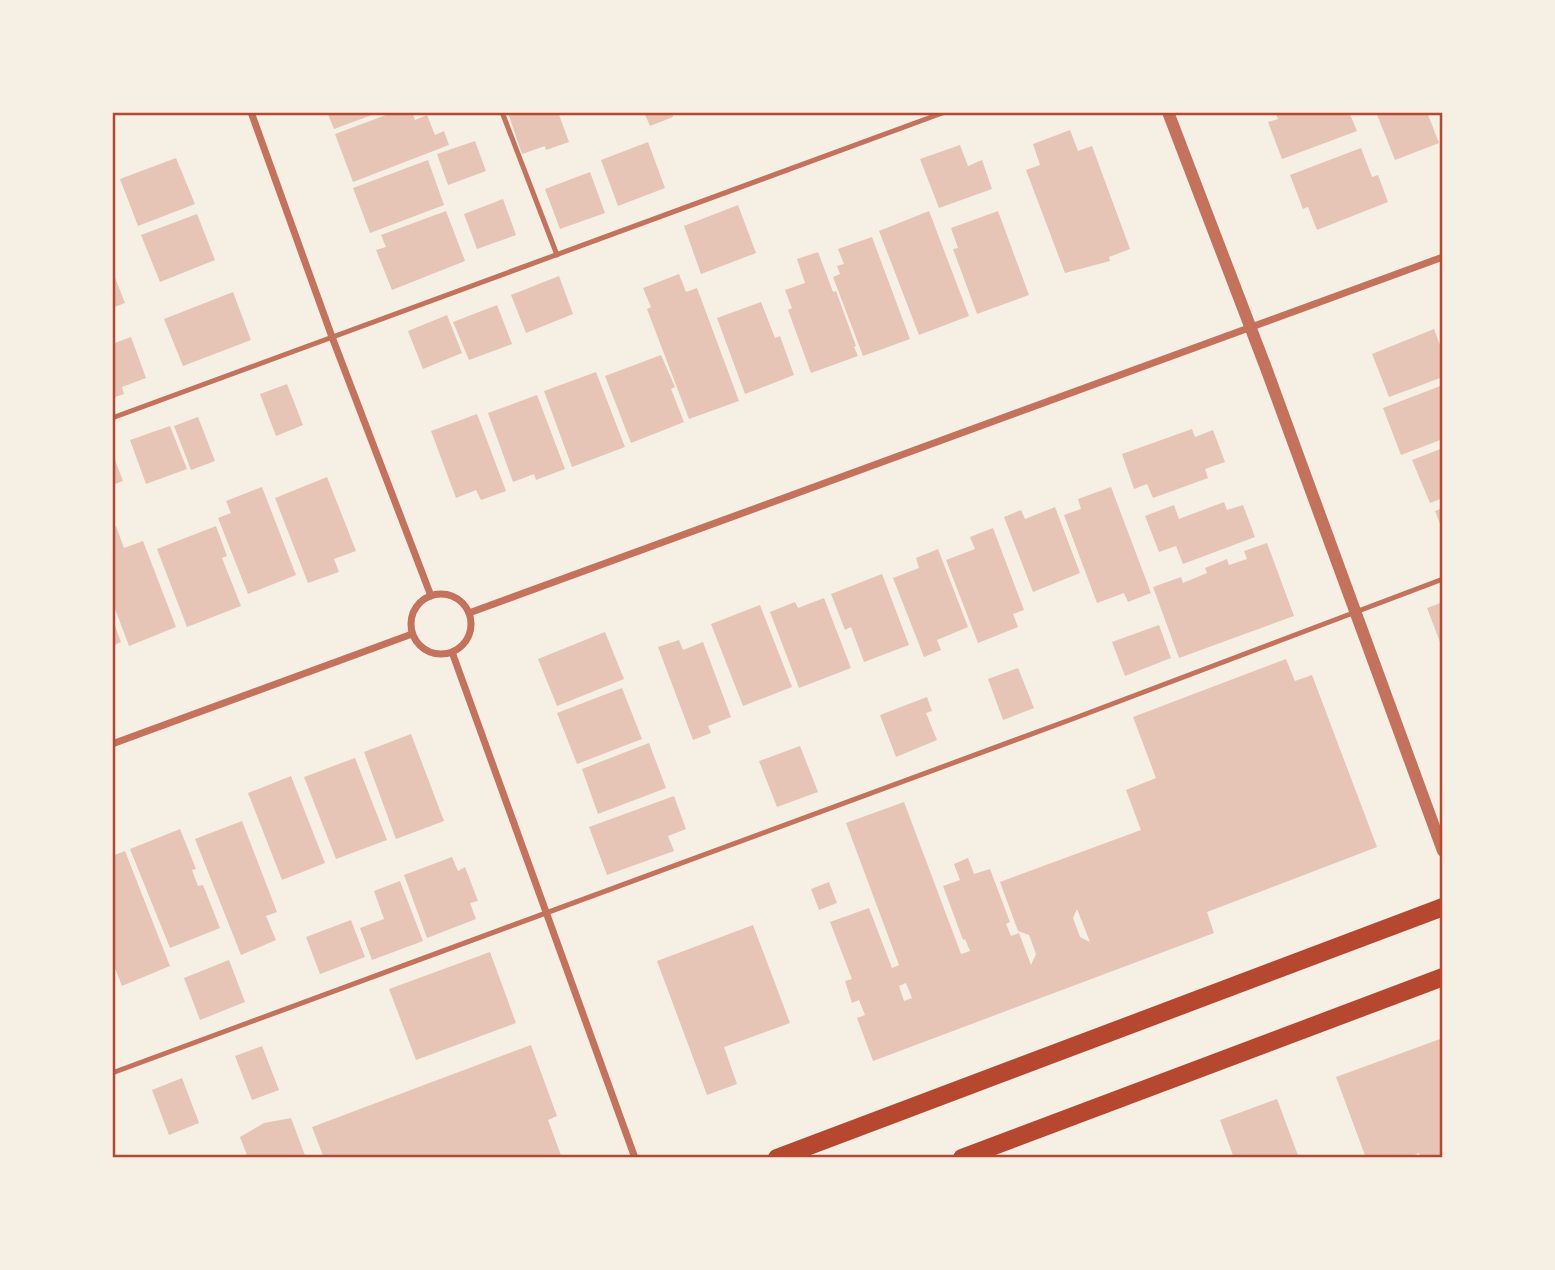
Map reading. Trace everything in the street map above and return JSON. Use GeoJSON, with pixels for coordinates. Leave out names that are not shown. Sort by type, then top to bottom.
{"type":"FeatureCollection","features":[{"type":"Feature","properties":{"kind":"main road"},"geometry":{"type":"LineString","coordinates":[[777,1158],[1443,907]]}},
{"type":"Feature","properties":{"kind":"main road"},"geometry":{"type":"LineString","coordinates":[[962,1158],[1443,977]]}},
{"type":"Feature","properties":{"kind":"street"},"geometry":{"type":"LineString","coordinates":[[251,112],[332,337],[431,596]]}},
{"type":"Feature","properties":{"kind":"street"},"geometry":{"type":"LineString","coordinates":[[1168,112],[1443,851]]}},
{"type":"Feature","properties":{"kind":"street"},"geometry":{"type":"LineString","coordinates":[[469,612],[1443,257]]}},
{"type":"Feature","properties":{"kind":"street"},"geometry":{"type":"LineString","coordinates":[[449,595],[457,599],[469,612],[471,622],[467,640],[452,652],[442,655],[424,649],[412,634],[412,615],[423,600],[431,596],[449,595]]}},
{"type":"Feature","properties":{"kind":"street"},"geometry":{"type":"LineString","coordinates":[[112,744],[412,634]]}},
{"type":"Feature","properties":{"kind":"street"},"geometry":{"type":"LineString","coordinates":[[452,652],[635,1158]]}},
{"type":"Feature","properties":{"kind":"lane"},"geometry":{"type":"LineString","coordinates":[[502,112],[557,255]]}},
{"type":"Feature","properties":{"kind":"lane"},"geometry":{"type":"LineString","coordinates":[[112,418],[945,112]]}},
{"type":"Feature","properties":{"kind":"lane"},"geometry":{"type":"LineString","coordinates":[[112,1073],[1443,579]]}},
{"type":"Feature","properties":{"kind":"building"},"geometry":{"type":"Polygon","coordinates":[[[327,112],[380,112],[334,129],[327,112]]]}},
{"type":"Feature","properties":{"kind":"building"},"geometry":{"type":"Polygon","coordinates":[[[394,112],[412,112],[415,120],[427,115],[435,135],[444,131],[449,145],[353,182],[335,134],[394,112]]]}},
{"type":"Feature","properties":{"kind":"building"},"geometry":{"type":"Polygon","coordinates":[[[558,112],[569,142],[522,154],[508,113],[558,112]]]}},
{"type":"Feature","properties":{"kind":"building"},"geometry":{"type":"Polygon","coordinates":[[[644,112],[672,112],[673,117],[650,126],[644,112]]]}},
{"type":"Feature","properties":{"kind":"building"},"geometry":{"type":"Polygon","coordinates":[[[1275,112],[1349,112],[1357,131],[1282,159],[1268,122],[1278,119],[1275,112]]]}},
{"type":"Feature","properties":{"kind":"building"},"geometry":{"type":"Polygon","coordinates":[[[1376,112],[1427,112],[1439,143],[1395,160],[1376,112]]]}},
{"type":"Feature","properties":{"kind":"building"},"geometry":{"type":"Polygon","coordinates":[[[1070,130],[1078,151],[1092,146],[1130,249],[1109,257],[1110,261],[1065,273],[1026,170],[1040,165],[1033,144],[1070,130]]]}},
{"type":"Feature","properties":{"kind":"building"},"geometry":{"type":"Polygon","coordinates":[[[475,141],[486,171],[448,185],[437,154],[475,141]]]}},
{"type":"Feature","properties":{"kind":"building"},"geometry":{"type":"Polygon","coordinates":[[[648,142],[665,188],[618,206],[601,160],[648,142]]]}},
{"type":"Feature","properties":{"kind":"building"},"geometry":{"type":"Polygon","coordinates":[[[960,145],[968,166],[982,160],[992,189],[939,208],[920,159],[960,145]]]}},
{"type":"Feature","properties":{"kind":"building"},"geometry":{"type":"Polygon","coordinates":[[[1361,148],[1372,177],[1378,175],[1388,202],[1317,230],[1308,207],[1303,209],[1290,175],[1361,148]]]}},
{"type":"Feature","properties":{"kind":"building"},"geometry":{"type":"Polygon","coordinates":[[[176,158],[195,204],[138,226],[120,179],[176,158]]]}},
{"type":"Feature","properties":{"kind":"building"},"geometry":{"type":"Polygon","coordinates":[[[428,160],[444,205],[370,233],[353,188],[428,160]]]}},
{"type":"Feature","properties":{"kind":"building"},"geometry":{"type":"Polygon","coordinates":[[[590,172],[605,213],[560,229],[545,189],[590,172]]]}},
{"type":"Feature","properties":{"kind":"building"},"geometry":{"type":"Polygon","coordinates":[[[503,199],[516,235],[477,249],[464,214],[503,199]]]}},
{"type":"Feature","properties":{"kind":"building"},"geometry":{"type":"Polygon","coordinates":[[[738,205],[756,253],[701,274],[684,226],[738,205]]]}},
{"type":"Feature","properties":{"kind":"building"},"geometry":{"type":"Polygon","coordinates":[[[446,211],[465,261],[392,290],[376,250],[386,247],[381,235],[446,211]]]}},
{"type":"Feature","properties":{"kind":"building"},"geometry":{"type":"Polygon","coordinates":[[[929,211],[969,316],[919,335],[879,231],[929,211]]]}},
{"type":"Feature","properties":{"kind":"building"},"geometry":{"type":"Polygon","coordinates":[[[998,211],[1029,295],[977,314],[953,249],[958,248],[951,228],[998,211]]]}},
{"type":"Feature","properties":{"kind":"building"},"geometry":{"type":"Polygon","coordinates":[[[197,214],[215,260],[160,282],[141,235],[197,214]]]}},
{"type":"Feature","properties":{"kind":"building"},"geometry":{"type":"Polygon","coordinates":[[[872,237],[910,339],[863,356],[833,277],[840,274],[837,266],[844,264],[838,249],[872,237]]]}},
{"type":"Feature","properties":{"kind":"building"},"geometry":{"type":"Polygon","coordinates":[[[818,252],[833,292],[836,291],[858,356],[811,373],[788,310],[792,308],[785,290],[805,283],[797,259],[818,252]]]}},
{"type":"Feature","properties":{"kind":"building"},"geometry":{"type":"Polygon","coordinates":[[[112,270],[125,303],[112,308],[112,270]]]}},
{"type":"Feature","properties":{"kind":"building"},"geometry":{"type":"Polygon","coordinates":[[[679,274],[686,292],[697,288],[739,401],[689,419],[647,309],[651,307],[643,288],[679,274]]]}},
{"type":"Feature","properties":{"kind":"building"},"geometry":{"type":"Polygon","coordinates":[[[559,276],[573,314],[526,333],[511,295],[559,276]]]}},
{"type":"Feature","properties":{"kind":"building"},"geometry":{"type":"Polygon","coordinates":[[[233,292],[251,340],[183,366],[164,319],[233,292]]]}},
{"type":"Feature","properties":{"kind":"building"},"geometry":{"type":"Polygon","coordinates":[[[761,302],[775,338],[780,336],[794,375],[745,394],[717,318],[761,302]]]}},
{"type":"Feature","properties":{"kind":"building"},"geometry":{"type":"Polygon","coordinates":[[[497,305],[512,344],[469,360],[453,322],[497,305]]]}},
{"type":"Feature","properties":{"kind":"building"},"geometry":{"type":"Polygon","coordinates":[[[447,315],[462,353],[423,369],[408,331],[447,315]]]}},
{"type":"Feature","properties":{"kind":"building"},"geometry":{"type":"Polygon","coordinates":[[[1434,329],[1443,353],[1443,377],[1389,397],[1372,354],[1434,329]]]}},
{"type":"Feature","properties":{"kind":"building"},"geometry":{"type":"Polygon","coordinates":[[[131,337],[146,378],[122,387],[124,394],[112,398],[112,344],[131,337]]]}},
{"type":"Feature","properties":{"kind":"building"},"geometry":{"type":"Polygon","coordinates":[[[661,355],[675,387],[671,389],[684,422],[631,443],[605,376],[661,355]]]}},
{"type":"Feature","properties":{"kind":"building"},"geometry":{"type":"Polygon","coordinates":[[[596,372],[625,447],[572,467],[544,391],[596,372]]]}},
{"type":"Feature","properties":{"kind":"building"},"geometry":{"type":"Polygon","coordinates":[[[287,384],[303,425],[276,436],[260,394],[287,384]]]}},
{"type":"Feature","properties":{"kind":"building"},"geometry":{"type":"Polygon","coordinates":[[[1443,385],[1443,439],[1401,455],[1383,408],[1443,385]]]}},
{"type":"Feature","properties":{"kind":"building"},"geometry":{"type":"Polygon","coordinates":[[[537,395],[565,469],[536,480],[534,474],[513,482],[488,413],[537,395]]]}},
{"type":"Feature","properties":{"kind":"building"},"geometry":{"type":"Polygon","coordinates":[[[477,414],[506,491],[481,500],[476,490],[456,498],[431,431],[477,414]]]}},
{"type":"Feature","properties":{"kind":"building"},"geometry":{"type":"Polygon","coordinates":[[[198,417],[215,461],[191,470],[174,426],[198,417]]]}},
{"type":"Feature","properties":{"kind":"building"},"geometry":{"type":"Polygon","coordinates":[[[170,426],[187,469],[146,484],[130,440],[170,426]]]}},
{"type":"Feature","properties":{"kind":"building"},"geometry":{"type":"Polygon","coordinates":[[[1192,429],[1195,437],[1213,430],[1225,462],[1205,469],[1208,478],[1153,498],[1147,484],[1134,489],[1122,454],[1192,429]]]}},
{"type":"Feature","properties":{"kind":"building"},"geometry":{"type":"Polygon","coordinates":[[[1443,448],[1443,498],[1430,503],[1412,460],[1443,448]]]}},
{"type":"Feature","properties":{"kind":"building"},"geometry":{"type":"Polygon","coordinates":[[[112,452],[123,481],[112,485],[112,452]]]}},
{"type":"Feature","properties":{"kind":"building"},"geometry":{"type":"Polygon","coordinates":[[[327,477],[356,551],[334,559],[339,572],[308,583],[275,498],[327,477]]]}},
{"type":"Feature","properties":{"kind":"building"},"geometry":{"type":"Polygon","coordinates":[[[262,487],[296,575],[248,594],[218,518],[231,513],[226,501],[262,487]]]}},
{"type":"Feature","properties":{"kind":"building"},"geometry":{"type":"Polygon","coordinates":[[[1111,487],[1151,593],[1128,602],[1124,593],[1097,603],[1064,515],[1081,509],[1078,499],[1111,487]]]}},
{"type":"Feature","properties":{"kind":"building"},"geometry":{"type":"Polygon","coordinates":[[[1224,502],[1227,510],[1243,505],[1255,537],[1183,564],[1176,546],[1159,552],[1145,516],[1174,505],[1179,519],[1224,502]]]}},
{"type":"Feature","properties":{"kind":"building"},"geometry":{"type":"Polygon","coordinates":[[[1055,507],[1080,573],[1033,592],[1004,517],[1021,510],[1025,519],[1055,507]]]}},
{"type":"Feature","properties":{"kind":"building"},"geometry":{"type":"Polygon","coordinates":[[[1443,508],[1443,531],[1435,511],[1443,508]]]}},
{"type":"Feature","properties":{"kind":"building"},"geometry":{"type":"Polygon","coordinates":[[[116,526],[124,548],[143,541],[176,627],[129,646],[112,601],[112,528],[116,526]]]}},
{"type":"Feature","properties":{"kind":"building"},"geometry":{"type":"Polygon","coordinates":[[[216,526],[227,556],[222,558],[241,606],[187,627],[157,549],[216,526]]]}},
{"type":"Feature","properties":{"kind":"building"},"geometry":{"type":"Polygon","coordinates":[[[993,528],[1024,610],[1013,614],[1018,627],[978,643],[946,560],[975,549],[970,537],[993,528]]]}},
{"type":"Feature","properties":{"kind":"building"},"geometry":{"type":"Polygon","coordinates":[[[1267,543],[1294,616],[1179,658],[1153,587],[1181,577],[1183,583],[1207,573],[1205,568],[1227,559],[1229,565],[1247,559],[1244,551],[1267,543]]]}},
{"type":"Feature","properties":{"kind":"building"},"geometry":{"type":"Polygon","coordinates":[[[938,549],[968,627],[937,640],[941,650],[924,657],[893,578],[919,568],[916,558],[938,549]]]}},
{"type":"Feature","properties":{"kind":"building"},"geometry":{"type":"Polygon","coordinates":[[[882,574],[909,645],[864,662],[851,627],[845,630],[831,594],[882,574]]]}},
{"type":"Feature","properties":{"kind":"building"},"geometry":{"type":"Polygon","coordinates":[[[824,598],[851,668],[799,688],[770,612],[795,602],[798,608],[824,598]]]}},
{"type":"Feature","properties":{"kind":"building"},"geometry":{"type":"Polygon","coordinates":[[[1443,602],[1443,650],[1427,608],[1443,602]]]}},
{"type":"Feature","properties":{"kind":"building"},"geometry":{"type":"Polygon","coordinates":[[[760,605],[792,687],[743,706],[711,624],[760,605]]]}},
{"type":"Feature","properties":{"kind":"building"},"geometry":{"type":"Polygon","coordinates":[[[112,618],[121,642],[112,646],[112,618]]]}},
{"type":"Feature","properties":{"kind":"building"},"geometry":{"type":"Polygon","coordinates":[[[1159,625],[1171,658],[1125,676],[1112,642],[1159,625]]]}},
{"type":"Feature","properties":{"kind":"building"},"geometry":{"type":"Polygon","coordinates":[[[605,632],[624,679],[557,706],[538,659],[605,632]]]}},
{"type":"Feature","properties":{"kind":"building"},"geometry":{"type":"Polygon","coordinates":[[[679,640],[683,650],[703,642],[731,717],[708,726],[711,733],[693,740],[658,647],[679,640]]]}},
{"type":"Feature","properties":{"kind":"building"},"geometry":{"type":"Polygon","coordinates":[[[1286,659],[1295,681],[1312,675],[1377,847],[1207,912],[1214,933],[873,1061],[857,1018],[865,1015],[859,1000],[852,1003],[845,981],[852,979],[830,922],[869,908],[892,968],[899,965],[846,823],[904,802],[961,954],[970,951],[965,939],[963,940],[943,886],[960,880],[954,864],[968,858],[974,874],[990,869],[1010,922],[1006,924],[1011,936],[1019,933],[1031,965],[1036,954],[1029,935],[1018,931],[1000,882],[1141,830],[1126,790],[1156,778],[1133,717],[1286,659]],[[1077,909],[1073,918],[1080,937],[1090,942],[1077,909]],[[906,983],[899,986],[904,1001],[912,998],[906,983]]]}},
{"type":"Feature","properties":{"kind":"building"},"geometry":{"type":"Polygon","coordinates":[[[1018,668],[1034,708],[1003,720],[988,679],[1018,668]]]}},
{"type":"Feature","properties":{"kind":"building"},"geometry":{"type":"Polygon","coordinates":[[[622,688],[642,739],[577,764],[557,713],[622,688]]]}},
{"type":"Feature","properties":{"kind":"building"},"geometry":{"type":"Polygon","coordinates":[[[927,697],[932,711],[926,713],[937,740],[896,757],[880,715],[927,697]]]}},
{"type":"Feature","properties":{"kind":"building"},"geometry":{"type":"Polygon","coordinates":[[[411,734],[444,821],[396,839],[364,752],[411,734]]]}},
{"type":"Feature","properties":{"kind":"building"},"geometry":{"type":"Polygon","coordinates":[[[649,743],[666,788],[598,814],[582,769],[649,743]]]}},
{"type":"Feature","properties":{"kind":"building"},"geometry":{"type":"Polygon","coordinates":[[[800,746],[818,792],[777,807],[759,761],[800,746]]]}},
{"type":"Feature","properties":{"kind":"building"},"geometry":{"type":"Polygon","coordinates":[[[355,758],[387,840],[336,859],[304,777],[355,758]]]}},
{"type":"Feature","properties":{"kind":"building"},"geometry":{"type":"Polygon","coordinates":[[[291,776],[325,863],[282,880],[248,793],[291,776]]]}},
{"type":"Feature","properties":{"kind":"building"},"geometry":{"type":"Polygon","coordinates":[[[674,796],[686,829],[668,836],[674,851],[607,875],[589,827],[674,796]]]}},
{"type":"Feature","properties":{"kind":"building"},"geometry":{"type":"Polygon","coordinates":[[[242,821],[277,912],[266,916],[276,940],[241,955],[195,839],[242,821]]]}},
{"type":"Feature","properties":{"kind":"building"},"geometry":{"type":"Polygon","coordinates":[[[180,829],[196,869],[192,870],[198,886],[203,885],[220,928],[170,948],[130,849],[180,829]]]}},
{"type":"Feature","properties":{"kind":"building"},"geometry":{"type":"Polygon","coordinates":[[[125,851],[170,966],[122,986],[112,961],[112,856],[125,851]]]}},
{"type":"Feature","properties":{"kind":"building"},"geometry":{"type":"Polygon","coordinates":[[[452,857],[458,871],[465,867],[478,901],[470,903],[476,919],[427,938],[404,875],[452,857]]]}},
{"type":"Feature","properties":{"kind":"building"},"geometry":{"type":"Polygon","coordinates":[[[400,881],[423,941],[372,960],[360,928],[384,919],[374,891],[400,881]]]}},
{"type":"Feature","properties":{"kind":"building"},"geometry":{"type":"Polygon","coordinates":[[[829,882],[837,903],[819,910],[811,889],[829,882]]]}},
{"type":"Feature","properties":{"kind":"building"},"geometry":{"type":"Polygon","coordinates":[[[351,920],[365,957],[320,974],[306,937],[351,920]]]}},
{"type":"Feature","properties":{"kind":"building"},"geometry":{"type":"Polygon","coordinates":[[[753,925],[790,1023],[724,1047],[737,1084],[707,1095],[657,961],[753,925]]]}},
{"type":"Feature","properties":{"kind":"building"},"geometry":{"type":"Polygon","coordinates":[[[490,952],[516,1023],[416,1060],[389,989],[490,952]]]}},
{"type":"Feature","properties":{"kind":"building"},"geometry":{"type":"Polygon","coordinates":[[[229,960],[245,1002],[200,1020],[184,978],[229,960]]]}},
{"type":"Feature","properties":{"kind":"building"},"geometry":{"type":"Polygon","coordinates":[[[1443,1038],[1443,1155],[1421,1158],[1419,1153],[1407,1158],[1366,1158],[1336,1077],[1443,1038]]]}},
{"type":"Feature","properties":{"kind":"building"},"geometry":{"type":"Polygon","coordinates":[[[531,1045],[557,1116],[548,1120],[562,1158],[324,1158],[312,1127],[531,1045]]]}},
{"type":"Feature","properties":{"kind":"building"},"geometry":{"type":"Polygon","coordinates":[[[262,1046],[279,1090],[252,1100],[235,1056],[262,1046]]]}},
{"type":"Feature","properties":{"kind":"building"},"geometry":{"type":"Polygon","coordinates":[[[182,1078],[199,1123],[169,1135],[152,1090],[182,1078]]]}},
{"type":"Feature","properties":{"kind":"building"},"geometry":{"type":"Polygon","coordinates":[[[1277,1099],[1299,1158],[1234,1158],[1220,1120],[1277,1099]]]}},
{"type":"Feature","properties":{"kind":"building"},"geometry":{"type":"Polygon","coordinates":[[[291,1118],[306,1158],[248,1158],[240,1137],[264,1123],[291,1118]]]}}]}
